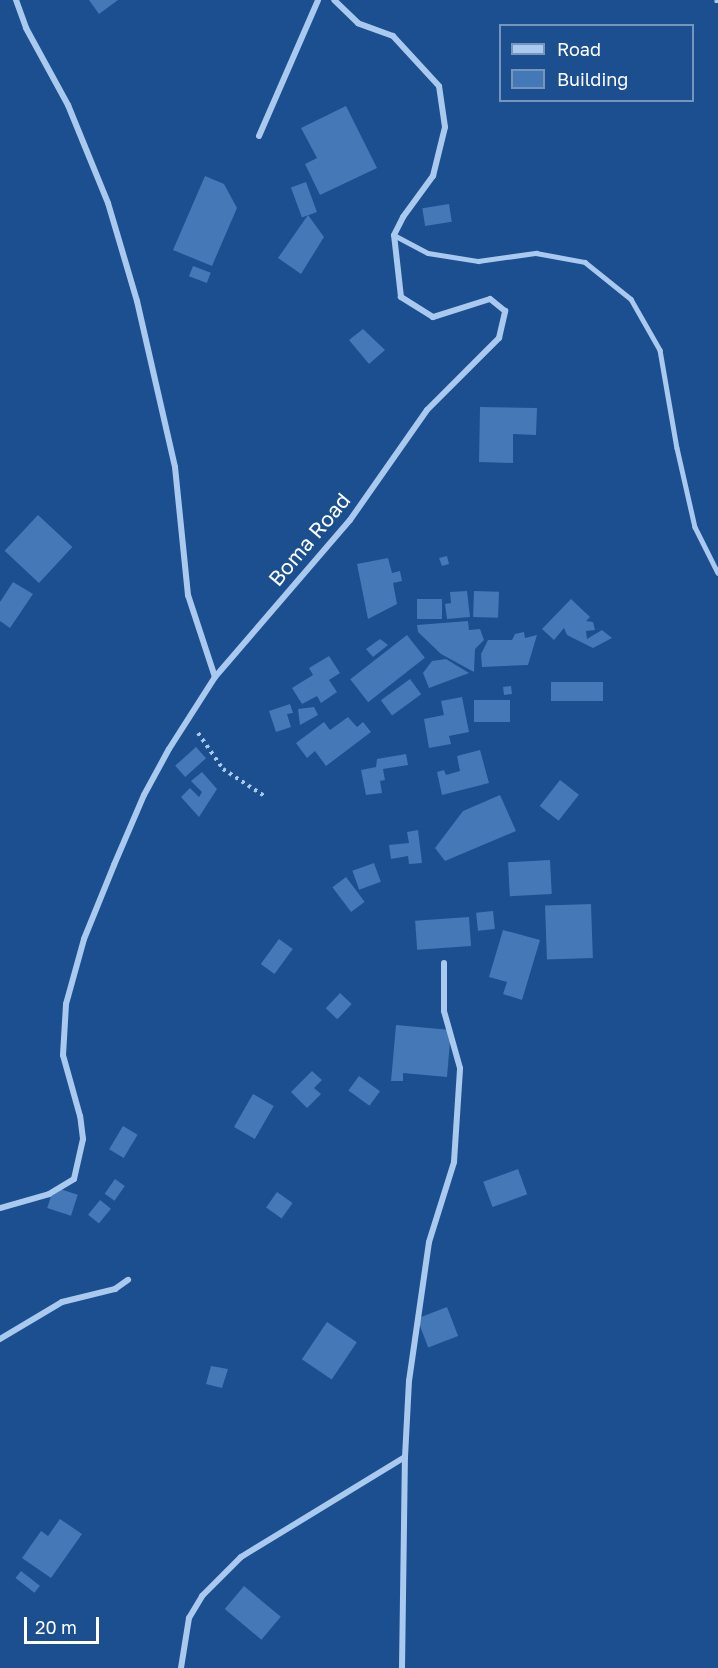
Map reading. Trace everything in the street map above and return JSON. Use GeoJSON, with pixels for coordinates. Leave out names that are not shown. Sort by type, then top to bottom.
{"type":"FeatureCollection","features":[{"type":"Feature","properties":{"kind":"street"},"geometry":{"type":"LineString","coordinates":[[16,0],[26,28],[68,105],[99,181],[134,290],[175,467],[188,595],[215,677]]}},
{"type":"Feature","properties":{"kind":"street"},"geometry":{"type":"LineString","coordinates":[[259,136],[318,0]]}},
{"type":"Feature","properties":{"kind":"street"},"geometry":{"type":"LineString","coordinates":[[334,0],[358,23],[393,36],[439,86],[445,127],[433,176],[394,235]]}},
{"type":"Feature","properties":{"kind":"street","name":"Boma Road"},"geometry":{"type":"LineString","coordinates":[[0,1208],[49,1194],[74,1179],[83,1139],[80,1116],[63,1056],[66,1004],[84,939],[114,865],[144,795],[188,717],[215,677],[350,520],[427,410],[499,338],[505,311],[490,299],[433,317],[401,297],[394,235]]}},
{"type":"Feature","properties":{"kind":"street"},"geometry":{"type":"LineString","coordinates":[[402,1668],[405,1457],[409,1381],[429,1242],[454,1162],[460,1068],[444,1011],[444,963]]}},
{"type":"Feature","properties":{"kind":"street"},"geometry":{"type":"LineString","coordinates":[[0,1340],[62,1302],[115,1289],[128,1280]]}},
{"type":"Feature","properties":{"kind":"street"},"geometry":{"type":"LineString","coordinates":[[181,1668],[189,1618],[202,1596],[241,1557],[405,1457]]}},
{"type":"Feature","properties":{"kind":"lane"},"geometry":{"type":"LineString","coordinates":[[394,235],[428,253],[478,261],[536,253],[585,262],[631,299],[660,350],[677,448],[695,527],[718,573]]}},
{"type":"Feature","properties":{"kind":"path"},"geometry":{"type":"LineString","coordinates":[[716,0],[718,6]]}},
{"type":"Feature","properties":{"kind":"path"},"geometry":{"type":"LineString","coordinates":[[188,717],[223,769],[266,797]]}},
{"type":"Feature","properties":{"kind":"building"},"geometry":{"type":"Polygon","coordinates":[[[89,0],[118,0],[99,14],[89,0]]]}},
{"type":"Feature","properties":{"kind":"building"},"geometry":{"type":"Polygon","coordinates":[[[346,106],[377,168],[320,195],[305,164],[317,158],[301,128],[346,106]]]}},
{"type":"Feature","properties":{"kind":"building"},"geometry":{"type":"Polygon","coordinates":[[[205,176],[224,184],[237,208],[212,266],[173,250],[205,176]]]}},
{"type":"Feature","properties":{"kind":"building"},"geometry":{"type":"Polygon","coordinates":[[[306,182],[317,212],[302,218],[291,187],[306,182]]]}},
{"type":"Feature","properties":{"kind":"building"},"geometry":{"type":"Polygon","coordinates":[[[449,204],[452,222],[425,226],[422,208],[449,204]]]}},
{"type":"Feature","properties":{"kind":"building"},"geometry":{"type":"Polygon","coordinates":[[[308,215],[324,237],[301,274],[278,258],[308,215]]]}},
{"type":"Feature","properties":{"kind":"building"},"geometry":{"type":"Polygon","coordinates":[[[193,266],[211,273],[207,283],[189,276],[193,266]]]}},
{"type":"Feature","properties":{"kind":"building"},"geometry":{"type":"Polygon","coordinates":[[[363,329],[385,350],[369,364],[349,340],[363,329]]]}},
{"type":"Feature","properties":{"kind":"building"},"geometry":{"type":"Polygon","coordinates":[[[480,407],[537,408],[536,435],[513,434],[513,463],[479,462],[480,407]]]}},
{"type":"Feature","properties":{"kind":"building"},"geometry":{"type":"Polygon","coordinates":[[[38,515],[72,547],[39,583],[5,551],[38,515]]]}},
{"type":"Feature","properties":{"kind":"building"},"geometry":{"type":"Polygon","coordinates":[[[447,556],[449,564],[442,566],[439,558],[447,556]]]}},
{"type":"Feature","properties":{"kind":"building"},"geometry":{"type":"Polygon","coordinates":[[[388,558],[392,573],[400,571],[402,581],[393,583],[397,604],[368,619],[357,564],[388,558]]]}},
{"type":"Feature","properties":{"kind":"building"},"geometry":{"type":"Polygon","coordinates":[[[13,582],[33,594],[10,628],[0,621],[0,602],[13,582]]]}},
{"type":"Feature","properties":{"kind":"building"},"geometry":{"type":"Polygon","coordinates":[[[467,591],[470,617],[447,619],[445,604],[451,603],[450,592],[467,591]]]}},
{"type":"Feature","properties":{"kind":"building"},"geometry":{"type":"Polygon","coordinates":[[[474,591],[499,592],[498,618],[473,617],[474,591]]]}},
{"type":"Feature","properties":{"kind":"building"},"geometry":{"type":"Polygon","coordinates":[[[417,599],[442,599],[442,619],[417,619],[417,599]]]}},
{"type":"Feature","properties":{"kind":"building"},"geometry":{"type":"Polygon","coordinates":[[[571,599],[590,617],[586,621],[593,622],[595,630],[586,631],[587,639],[602,630],[612,638],[593,648],[567,635],[564,628],[554,640],[542,629],[571,599]]]}},
{"type":"Feature","properties":{"kind":"building"},"geometry":{"type":"Polygon","coordinates":[[[468,621],[469,630],[480,629],[484,640],[475,649],[474,672],[441,654],[418,632],[417,625],[468,621]]]}},
{"type":"Feature","properties":{"kind":"building"},"geometry":{"type":"Polygon","coordinates":[[[524,632],[525,638],[537,635],[528,665],[482,667],[481,654],[488,640],[512,640],[515,634],[524,632]]]}},
{"type":"Feature","properties":{"kind":"building"},"geometry":{"type":"Polygon","coordinates":[[[407,635],[425,658],[368,702],[350,679],[407,635]]]}},
{"type":"Feature","properties":{"kind":"building"},"geometry":{"type":"Polygon","coordinates":[[[380,639],[388,645],[373,657],[366,649],[380,639]]]}},
{"type":"Feature","properties":{"kind":"building"},"geometry":{"type":"Polygon","coordinates":[[[329,656],[340,673],[329,680],[337,692],[321,703],[317,696],[302,704],[292,688],[313,675],[309,668],[329,656]]]}},
{"type":"Feature","properties":{"kind":"building"},"geometry":{"type":"Polygon","coordinates":[[[446,659],[469,673],[429,688],[423,673],[432,661],[446,659]]]}},
{"type":"Feature","properties":{"kind":"building"},"geometry":{"type":"Polygon","coordinates":[[[410,679],[421,694],[392,716],[381,700],[410,679]]]}},
{"type":"Feature","properties":{"kind":"building"},"geometry":{"type":"Polygon","coordinates":[[[551,682],[603,682],[603,701],[551,701],[551,682]]]}},
{"type":"Feature","properties":{"kind":"building"},"geometry":{"type":"Polygon","coordinates":[[[511,686],[512,694],[504,695],[503,687],[511,686]]]}},
{"type":"Feature","properties":{"kind":"building"},"geometry":{"type":"Polygon","coordinates":[[[462,697],[469,732],[449,736],[451,744],[429,748],[424,719],[444,715],[441,701],[462,697]]]}},
{"type":"Feature","properties":{"kind":"building"},"geometry":{"type":"Polygon","coordinates":[[[474,700],[510,700],[510,722],[474,722],[474,700]]]}},
{"type":"Feature","properties":{"kind":"building"},"geometry":{"type":"Polygon","coordinates":[[[290,704],[293,713],[287,714],[291,727],[276,732],[269,711],[290,704]]]}},
{"type":"Feature","properties":{"kind":"building"},"geometry":{"type":"Polygon","coordinates":[[[314,707],[318,715],[300,725],[298,709],[314,707]]]}},
{"type":"Feature","properties":{"kind":"building"},"geometry":{"type":"Polygon","coordinates":[[[348,717],[357,727],[363,722],[371,732],[326,766],[315,751],[307,758],[296,743],[324,722],[330,730],[348,717]]]}},
{"type":"Feature","properties":{"kind":"building"},"geometry":{"type":"Polygon","coordinates":[[[196,747],[206,758],[185,777],[175,766],[196,747]]]}},
{"type":"Feature","properties":{"kind":"building"},"geometry":{"type":"Polygon","coordinates":[[[480,750],[489,783],[442,795],[437,772],[444,770],[446,775],[460,771],[457,756],[480,750]]]}},
{"type":"Feature","properties":{"kind":"building"},"geometry":{"type":"Polygon","coordinates":[[[406,754],[408,765],[383,769],[385,780],[380,781],[382,793],[366,795],[361,770],[376,767],[377,759],[406,754]]]}},
{"type":"Feature","properties":{"kind":"building"},"geometry":{"type":"Polygon","coordinates":[[[202,772],[217,789],[199,817],[181,797],[190,788],[199,797],[202,792],[191,781],[202,772]]]}},
{"type":"Feature","properties":{"kind":"building"},"geometry":{"type":"Polygon","coordinates":[[[560,780],[579,795],[559,821],[540,806],[560,780]]]}},
{"type":"Feature","properties":{"kind":"building"},"geometry":{"type":"Polygon","coordinates":[[[500,795],[516,831],[445,861],[435,848],[463,811],[500,795]]]}},
{"type":"Feature","properties":{"kind":"building"},"geometry":{"type":"Polygon","coordinates":[[[418,830],[422,863],[409,864],[408,856],[391,859],[389,845],[409,843],[407,832],[418,830]]]}},
{"type":"Feature","properties":{"kind":"building"},"geometry":{"type":"Polygon","coordinates":[[[550,860],[552,894],[510,896],[508,862],[550,860]]]}},
{"type":"Feature","properties":{"kind":"building"},"geometry":{"type":"Polygon","coordinates":[[[374,863],[381,882],[359,890],[352,871],[374,863]]]}},
{"type":"Feature","properties":{"kind":"building"},"geometry":{"type":"Polygon","coordinates":[[[346,877],[365,902],[351,912],[332,887],[346,877]]]}},
{"type":"Feature","properties":{"kind":"building"},"geometry":{"type":"Polygon","coordinates":[[[591,904],[593,958],[547,960],[545,906],[591,904]]]}},
{"type":"Feature","properties":{"kind":"building"},"geometry":{"type":"Polygon","coordinates":[[[493,911],[495,929],[478,931],[476,913],[493,911]]]}},
{"type":"Feature","properties":{"kind":"building"},"geometry":{"type":"Polygon","coordinates":[[[469,917],[471,946],[417,950],[415,921],[469,917]]]}},
{"type":"Feature","properties":{"kind":"building"},"geometry":{"type":"Polygon","coordinates":[[[503,930],[540,940],[522,1000],[503,994],[507,982],[489,977],[503,930]]]}},
{"type":"Feature","properties":{"kind":"building"},"geometry":{"type":"Polygon","coordinates":[[[279,939],[293,949],[275,974],[261,964],[279,939]]]}},
{"type":"Feature","properties":{"kind":"building"},"geometry":{"type":"Polygon","coordinates":[[[340,993],[352,1004],[337,1019],[326,1008],[340,993]]]}},
{"type":"Feature","properties":{"kind":"building"},"geometry":{"type":"Polygon","coordinates":[[[396,1025],[451,1030],[447,1077],[403,1073],[403,1081],[391,1081],[396,1025]]]}},
{"type":"Feature","properties":{"kind":"building"},"geometry":{"type":"Polygon","coordinates":[[[312,1071],[322,1080],[314,1088],[321,1094],[307,1108],[291,1092],[312,1071]]]}},
{"type":"Feature","properties":{"kind":"building"},"geometry":{"type":"Polygon","coordinates":[[[359,1076],[380,1091],[369,1106],[348,1091],[359,1076]]]}},
{"type":"Feature","properties":{"kind":"building"},"geometry":{"type":"Polygon","coordinates":[[[253,1094],[274,1106],[255,1139],[234,1127],[253,1094]]]}},
{"type":"Feature","properties":{"kind":"building"},"geometry":{"type":"Polygon","coordinates":[[[123,1126],[138,1135],[124,1158],[109,1149],[123,1126]]]}},
{"type":"Feature","properties":{"kind":"building"},"geometry":{"type":"Polygon","coordinates":[[[518,1169],[527,1194],[492,1207],[483,1182],[518,1169]]]}},
{"type":"Feature","properties":{"kind":"building"},"geometry":{"type":"Polygon","coordinates":[[[115,1179],[125,1186],[115,1201],[105,1194],[115,1179]]]}},
{"type":"Feature","properties":{"kind":"building"},"geometry":{"type":"Polygon","coordinates":[[[54,1187],[78,1195],[71,1216],[47,1208],[54,1187]]]}},
{"type":"Feature","properties":{"kind":"building"},"geometry":{"type":"Polygon","coordinates":[[[277,1192],[293,1203],[282,1218],[266,1208],[277,1192]]]}},
{"type":"Feature","properties":{"kind":"building"},"geometry":{"type":"Polygon","coordinates":[[[100,1200],[111,1209],[99,1224],[88,1215],[100,1200]]]}},
{"type":"Feature","properties":{"kind":"building"},"geometry":{"type":"Polygon","coordinates":[[[447,1307],[458,1336],[428,1347],[417,1318],[447,1307]]]}},
{"type":"Feature","properties":{"kind":"building"},"geometry":{"type":"Polygon","coordinates":[[[327,1322],[357,1342],[332,1379],[302,1359],[327,1322]]]}},
{"type":"Feature","properties":{"kind":"building"},"geometry":{"type":"Polygon","coordinates":[[[211,1366],[228,1369],[222,1388],[206,1384],[211,1366]]]}},
{"type":"Feature","properties":{"kind":"building"},"geometry":{"type":"Polygon","coordinates":[[[60,1519],[82,1534],[51,1578],[22,1558],[41,1531],[48,1536],[60,1519]]]}},
{"type":"Feature","properties":{"kind":"building"},"geometry":{"type":"Polygon","coordinates":[[[21,1571],[40,1586],[34,1593],[15,1578],[21,1571]]]}},
{"type":"Feature","properties":{"kind":"building"},"geometry":{"type":"Polygon","coordinates":[[[244,1586],[281,1617],[261,1640],[225,1609],[244,1586]]]}}]}
